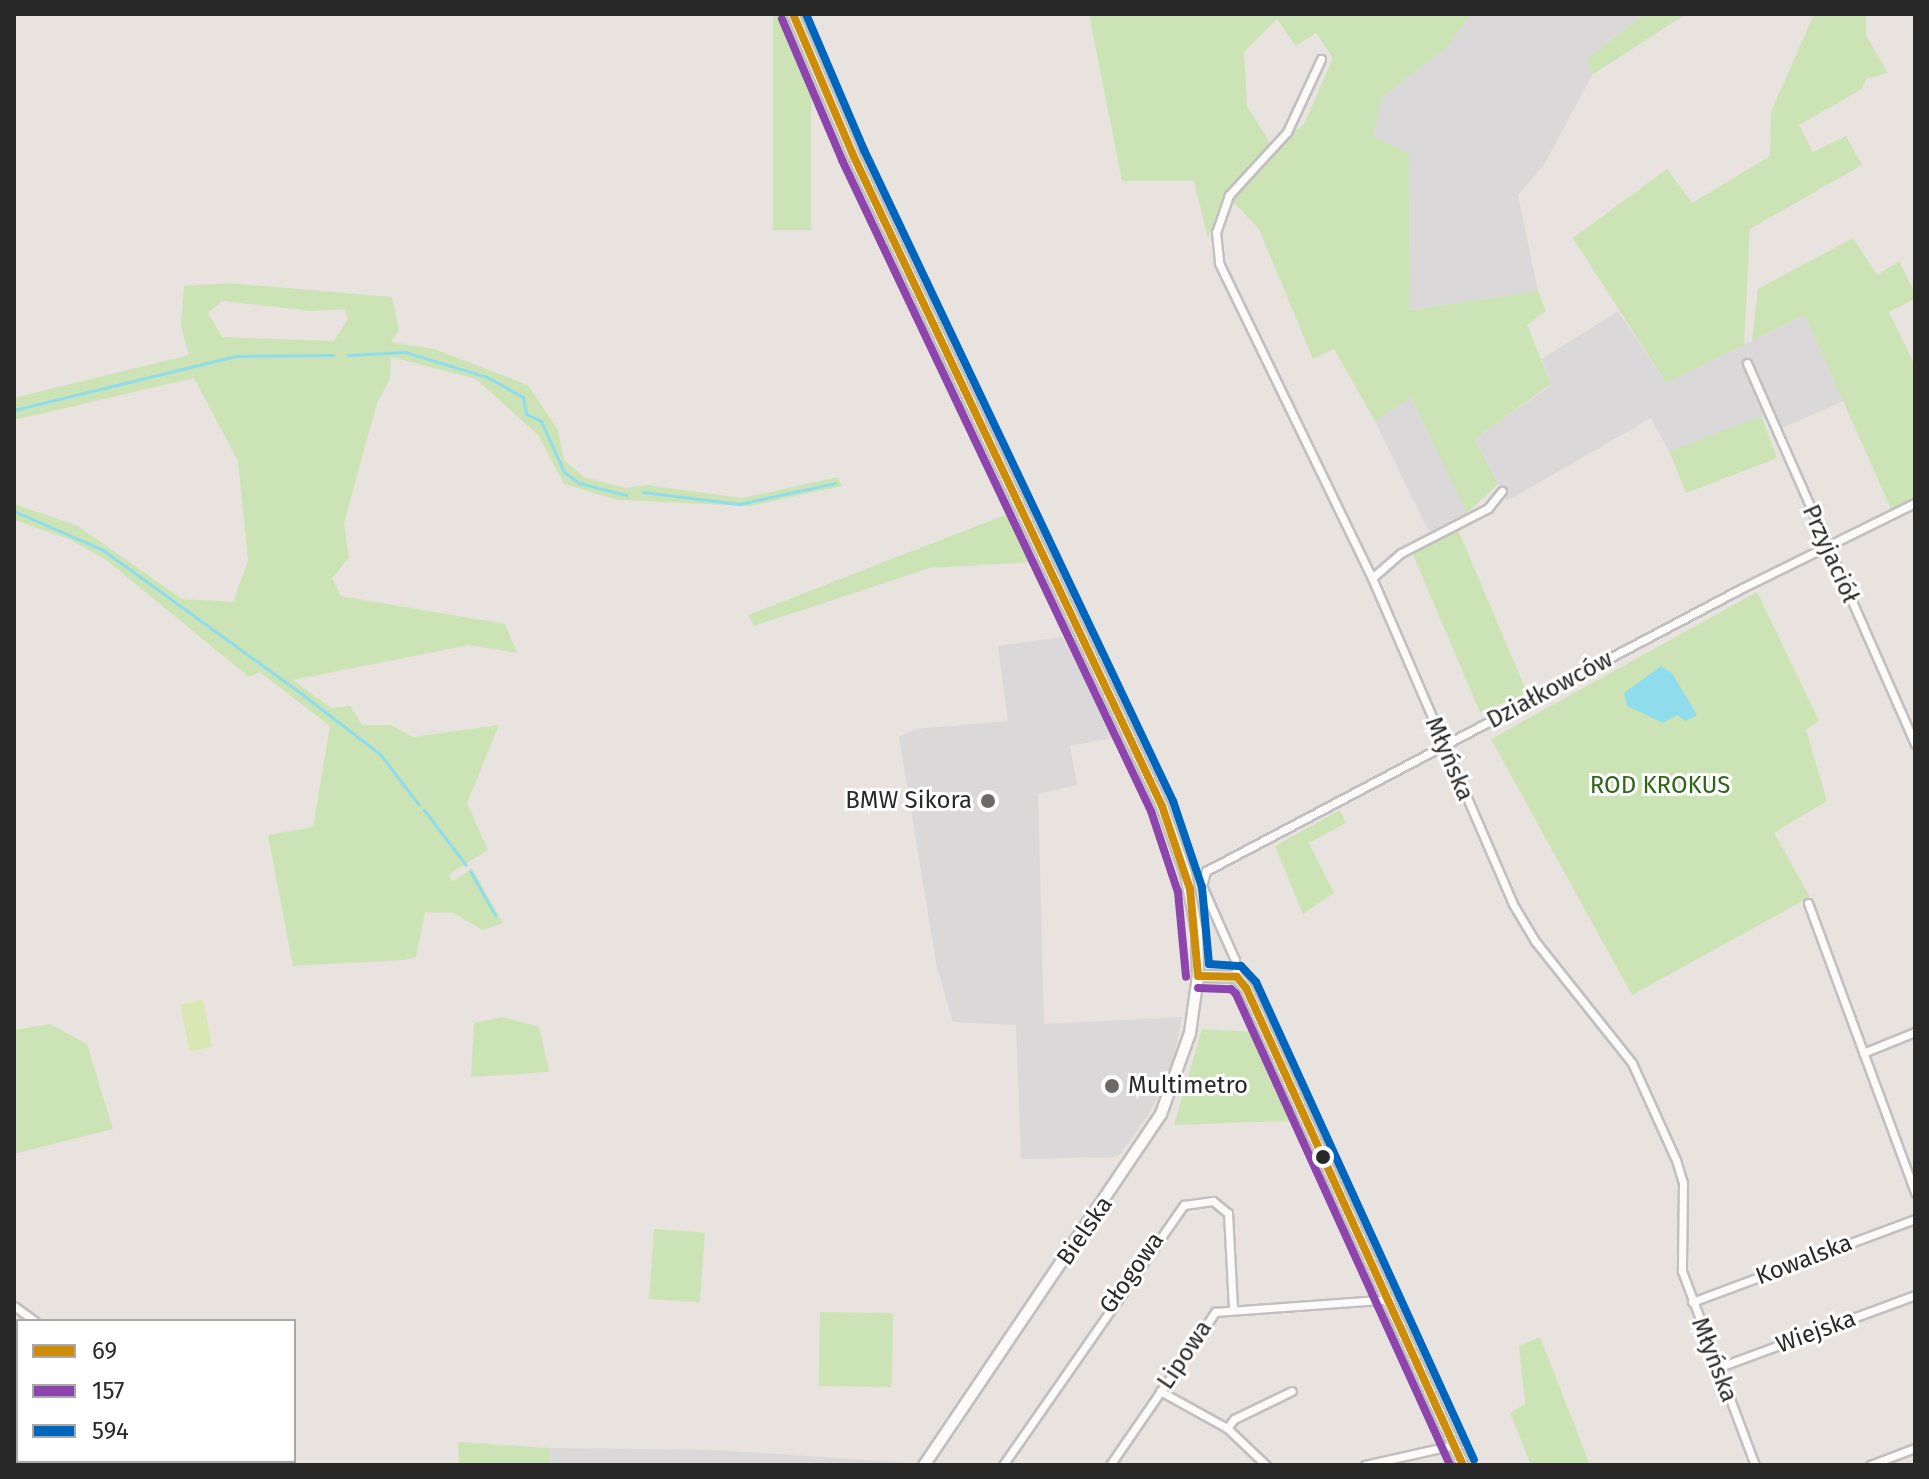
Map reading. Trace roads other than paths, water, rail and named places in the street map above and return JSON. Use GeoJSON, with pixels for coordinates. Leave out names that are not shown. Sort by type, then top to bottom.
{"type":"FeatureCollection","features":[{"type":"Feature","properties":{"kind":"main road","name":"Bielska"},"geometry":{"type":"LineString","coordinates":[[793,14],[853,155],[1162,806],[1190,889],[1198,976],[1185,1052],[1161,1114],[924,1465]]}},
{"type":"Feature","properties":{"kind":"main road"},"geometry":{"type":"LineString","coordinates":[[1198,976],[1237,977],[1246,988],[1463,1465]]}},
{"type":"Feature","properties":{"kind":"street","name":"Młyńska"},"geometry":{"type":"LineString","coordinates":[[1321,59],[1287,132],[1229,195],[1215,248],[1372,578],[1444,747],[1527,928],[1611,1031],[1638,1076],[1683,1183],[1680,1259],[1692,1302],[1755,1465]]}},
{"type":"Feature","properties":{"kind":"street","name":"Przyjaciół"},"geometry":{"type":"LineString","coordinates":[[1747,363],[1915,744]]}},
{"type":"Feature","properties":{"kind":"street"},"geometry":{"type":"LineString","coordinates":[[1372,578],[1401,553],[1488,508],[1502,491]]}},
{"type":"Feature","properties":{"kind":"street","name":"Działkowców"},"geometry":{"type":"LineString","coordinates":[[1237,977],[1235,960],[1202,886],[1204,874],[1915,503]]}},
{"type":"Feature","properties":{"kind":"street"},"geometry":{"type":"LineString","coordinates":[[1808,903],[1915,1193]]}},
{"type":"Feature","properties":{"kind":"street"},"geometry":{"type":"LineString","coordinates":[[1863,1053],[1915,1032]]}},
{"type":"Feature","properties":{"kind":"street","name":"Głogowa"},"geometry":{"type":"LineString","coordinates":[[1003,1465],[1184,1205],[1213,1201],[1228,1213],[1233,1309]]}},
{"type":"Feature","properties":{"kind":"street","name":"Kowalska"},"geometry":{"type":"LineString","coordinates":[[1692,1302],[1915,1219]]}},
{"type":"Feature","properties":{"kind":"street","name":"Wiejska"},"geometry":{"type":"LineString","coordinates":[[1717,1368],[1915,1295]]}},
{"type":"Feature","properties":{"kind":"street","name":"Lipowa"},"geometry":{"type":"LineString","coordinates":[[1110,1465],[1211,1316],[1233,1309],[1390,1299]]}},
{"type":"Feature","properties":{"kind":"street"},"geometry":{"type":"LineString","coordinates":[[14,1306],[32,1319]]}},
{"type":"Feature","properties":{"kind":"street"},"geometry":{"type":"LineString","coordinates":[[1160,1391],[1227,1428],[1266,1465]]}},
{"type":"Feature","properties":{"kind":"street"},"geometry":{"type":"LineString","coordinates":[[1227,1428],[1234,1419],[1292,1391]]}},
{"type":"Feature","properties":{"kind":"street"},"geometry":{"type":"LineString","coordinates":[[1365,1465],[1454,1445]]}},
{"type":"Feature","properties":{"kind":"street"},"geometry":{"type":"LineString","coordinates":[[1870,1465],[1915,1448]]}},
{"type":"Feature","properties":{"kind":"water"},"geometry":{"type":"Polygon","coordinates":[[[1661,666],[1672,673],[1697,715],[1685,721],[1677,715],[1663,723],[1627,706],[1624,693],[1661,666]]]}},
{"type":"Feature","properties":{"kind":"waterway"},"geometry":{"type":"LineString","coordinates":[[348,355],[405,352],[487,377],[523,397],[526,414],[541,421],[564,472],[579,483],[626,495]]}},
{"type":"Feature","properties":{"kind":"waterway"},"geometry":{"type":"LineString","coordinates":[[14,410],[235,356],[333,355]]}},
{"type":"Feature","properties":{"kind":"waterway"},"geometry":{"type":"LineString","coordinates":[[643,492],[739,504],[835,483]]}},
{"type":"Feature","properties":{"kind":"waterway"},"geometry":{"type":"LineString","coordinates":[[14,511],[103,550],[303,695],[380,754],[419,805]]}},
{"type":"Feature","properties":{"kind":"waterway"},"geometry":{"type":"LineString","coordinates":[[424,810],[466,865]]}},
{"type":"Feature","properties":{"kind":"waterway"},"geometry":{"type":"LineString","coordinates":[[470,871],[495,915]]}},
{"type":"Feature","properties":{"kind":"place","name":"BMW Sikora"},"geometry":{"type":"Point","coordinates":[988,801]}},
{"type":"Feature","properties":{"kind":"place","name":"Multimetro"},"geometry":{"type":"Point","coordinates":[1112,1086]}},
{"type":"Feature","properties":{"kind":"park label","name":"ROD KROKUS"},"geometry":{"type":"Point","coordinates":[1660,786]}}]}
